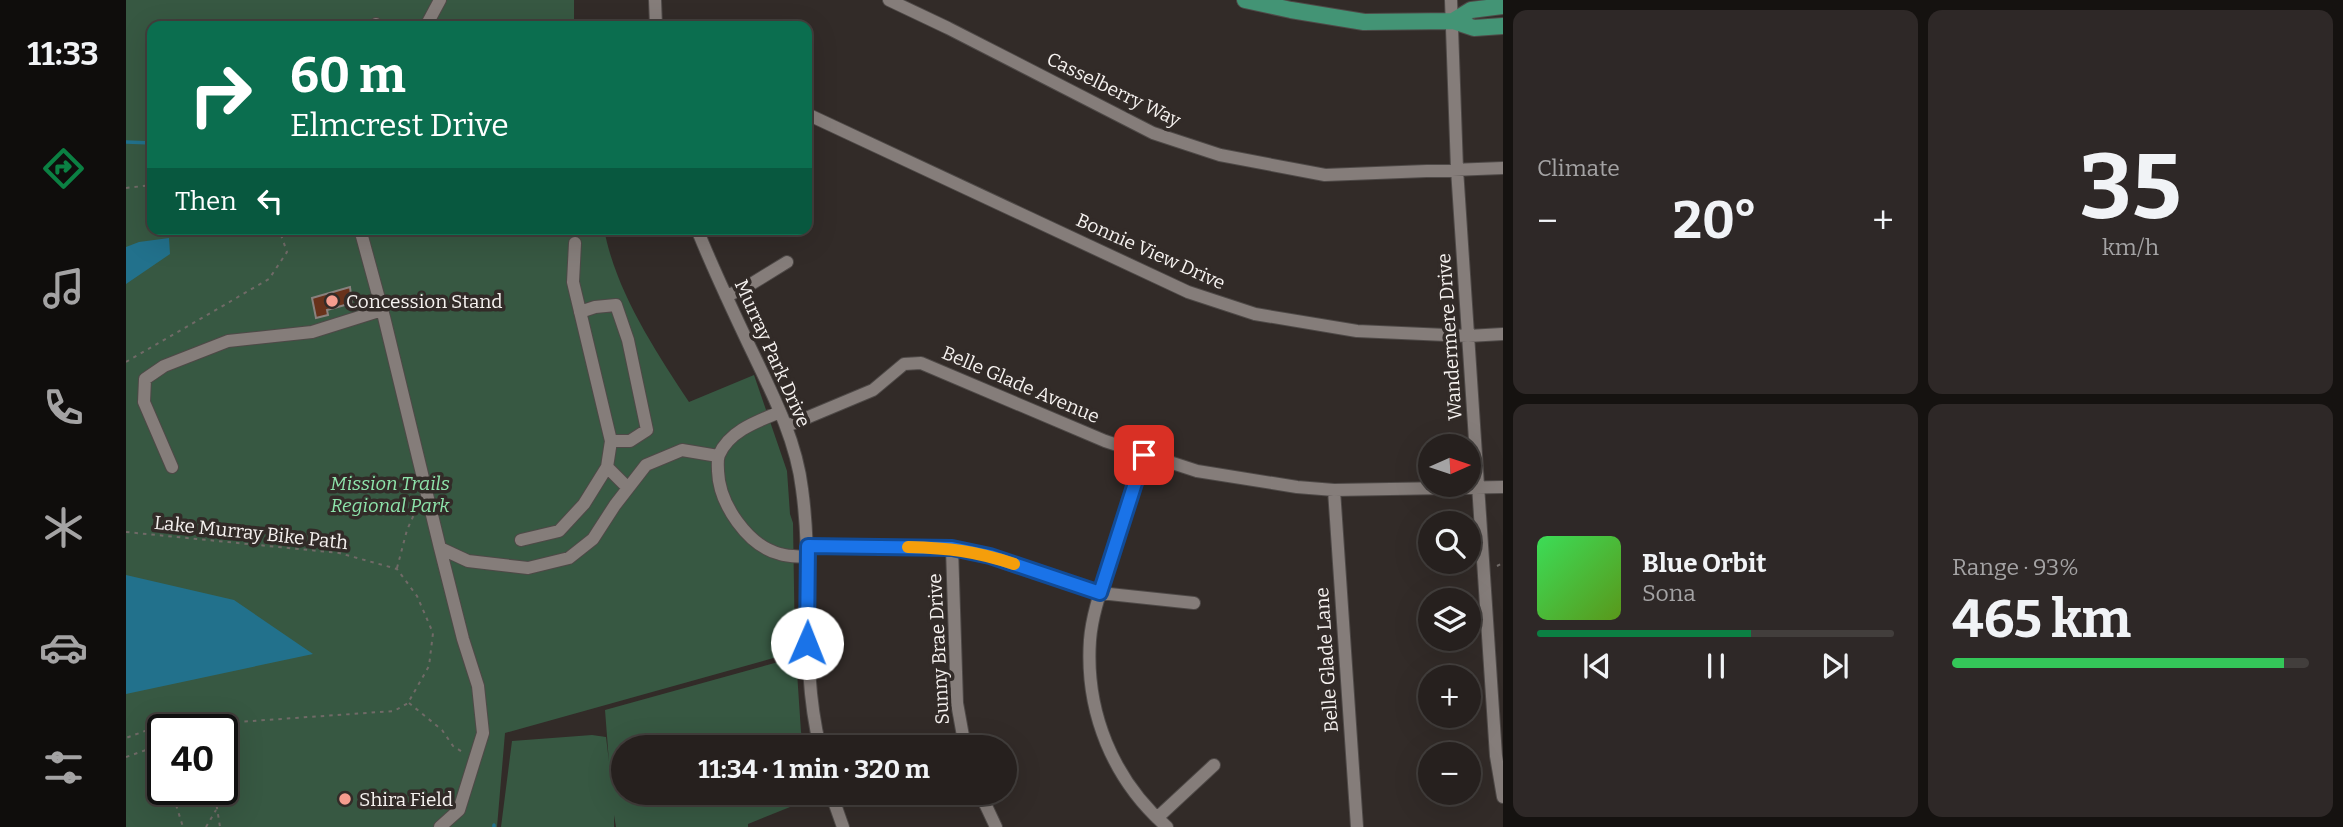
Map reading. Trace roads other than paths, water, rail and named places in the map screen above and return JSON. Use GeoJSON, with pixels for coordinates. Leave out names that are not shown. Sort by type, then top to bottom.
{"type":"FeatureCollection","features":[{"type":"Feature","properties":{"kind":"main road"},"geometry":{"type":"LineString","coordinates":[[1245,0],[1292,5],[1364,22],[1452,21],[1474,28],[1503,26]]}},
{"type":"Feature","properties":{"kind":"main road"},"geometry":{"type":"LineString","coordinates":[[1452,21],[1471,10],[1503,6]]}},
{"type":"Feature","properties":{"kind":"street"},"geometry":{"type":"LineString","coordinates":[[429,21],[440,0]]}},
{"type":"Feature","properties":{"kind":"street"},"geometry":{"type":"LineString","coordinates":[[655,0],[656,21]]}},
{"type":"Feature","properties":{"kind":"street","name":"Casselberry Way"},"geometry":{"type":"LineString","coordinates":[[889,0],[1153,133],[1220,155],[1325,176],[1503,167]]}},
{"type":"Feature","properties":{"kind":"street","name":"Wandermere Drive"},"geometry":{"type":"LineString","coordinates":[[1451,0],[1457,169],[1474,434]]}},
{"type":"Feature","properties":{"kind":"street","name":"Bonnie View Drive"},"geometry":{"type":"LineString","coordinates":[[812,116],[1199,296],[1255,314],[1357,331],[1468,336],[1503,334]]}},
{"type":"Feature","properties":{"kind":"street"},"geometry":{"type":"LineString","coordinates":[[362,235],[383,310],[463,639],[478,686],[482,733],[459,810],[440,827]]}},
{"type":"Feature","properties":{"kind":"street","name":"Murray Park Drive"},"geometry":{"type":"LineString","coordinates":[[700,235],[787,426],[802,486],[808,551],[807,643],[817,735]]}},
{"type":"Feature","properties":{"kind":"street"},"geometry":{"type":"LineString","coordinates":[[521,540],[559,531],[584,504],[607,467],[611,441],[573,282],[575,243]]}},
{"type":"Feature","properties":{"kind":"street"},"geometry":{"type":"LineString","coordinates":[[726,296],[743,289],[787,262]]}},
{"type":"Feature","properties":{"kind":"street"},"geometry":{"type":"LineString","coordinates":[[580,312],[615,305],[628,340],[647,430],[630,441],[611,441]]}},
{"type":"Feature","properties":{"kind":"street"},"geometry":{"type":"LineString","coordinates":[[172,467],[144,402],[145,379],[164,366],[228,341],[312,332],[383,310]]}},
{"type":"Feature","properties":{"kind":"street","name":"Belle Glade Avenue"},"geometry":{"type":"LineString","coordinates":[[787,426],[873,390],[904,364],[921,363],[1105,441],[1197,471],[1297,487],[1334,490],[1418,489]]}},
{"type":"Feature","properties":{"kind":"street"},"geometry":{"type":"LineString","coordinates":[[780,412],[740,431],[718,456],[722,494],[738,524],[753,538],[780,554],[952,548],[990,556],[1100,593],[1194,603]]}},
{"type":"Feature","properties":{"kind":"street"},"geometry":{"type":"LineString","coordinates":[[440,548],[468,561],[528,568],[569,558],[593,539],[646,465],[681,450],[718,456]]}},
{"type":"Feature","properties":{"kind":"street"},"geometry":{"type":"LineString","coordinates":[[1144,455],[1100,593],[1090,639],[1090,685],[1095,712],[1105,742],[1119,770],[1135,795],[1162,823],[1214,765]]}},
{"type":"Feature","properties":{"kind":"street"},"geometry":{"type":"LineString","coordinates":[[607,467],[628,488]]}},
{"type":"Feature","properties":{"kind":"street","name":"Belle Glade Avenue"},"geometry":{"type":"LineString","coordinates":[[1481,488],[1503,487]]}},
{"type":"Feature","properties":{"kind":"street","name":"Belle Glade Lane"},"geometry":{"type":"LineString","coordinates":[[1334,490],[1357,827]]}},
{"type":"Feature","properties":{"kind":"street","name":"Wandermere Drive"},"geometry":{"type":"LineString","coordinates":[[1479,497],[1496,755],[1503,797]]}},
{"type":"Feature","properties":{"kind":"street","name":"Sunny Brae Drive"},"geometry":{"type":"LineString","coordinates":[[952,548],[957,703],[963,735]]}},
{"type":"Feature","properties":{"kind":"street"},"geometry":{"type":"LineString","coordinates":[[836,805],[844,827]]}},
{"type":"Feature","properties":{"kind":"street"},"geometry":{"type":"LineString","coordinates":[[986,805],[996,827]]}},
{"type":"Feature","properties":{"kind":"water"},"geometry":{"type":"Polygon","coordinates":[[[169,238],[170,254],[126,284],[126,247],[139,242],[169,238]]]}},
{"type":"Feature","properties":{"kind":"water"},"geometry":{"type":"Polygon","coordinates":[[[126,575],[234,600],[313,654],[126,694],[126,575]]]}},
{"type":"Feature","properties":{"kind":"waterway"},"geometry":{"type":"LineString","coordinates":[[126,142],[147,143]]}},
{"type":"Feature","properties":{"kind":"place","name":"Concession Stand"},"geometry":{"type":"Point","coordinates":[332,301]}},
{"type":"Feature","properties":{"kind":"place","name":"Shira Field"},"geometry":{"type":"Point","coordinates":[345,799]}},
{"type":"Feature","properties":{"kind":"park label","name":"Mission Trails Regional Park"},"geometry":{"type":"Point","coordinates":[390,494]}}]}
